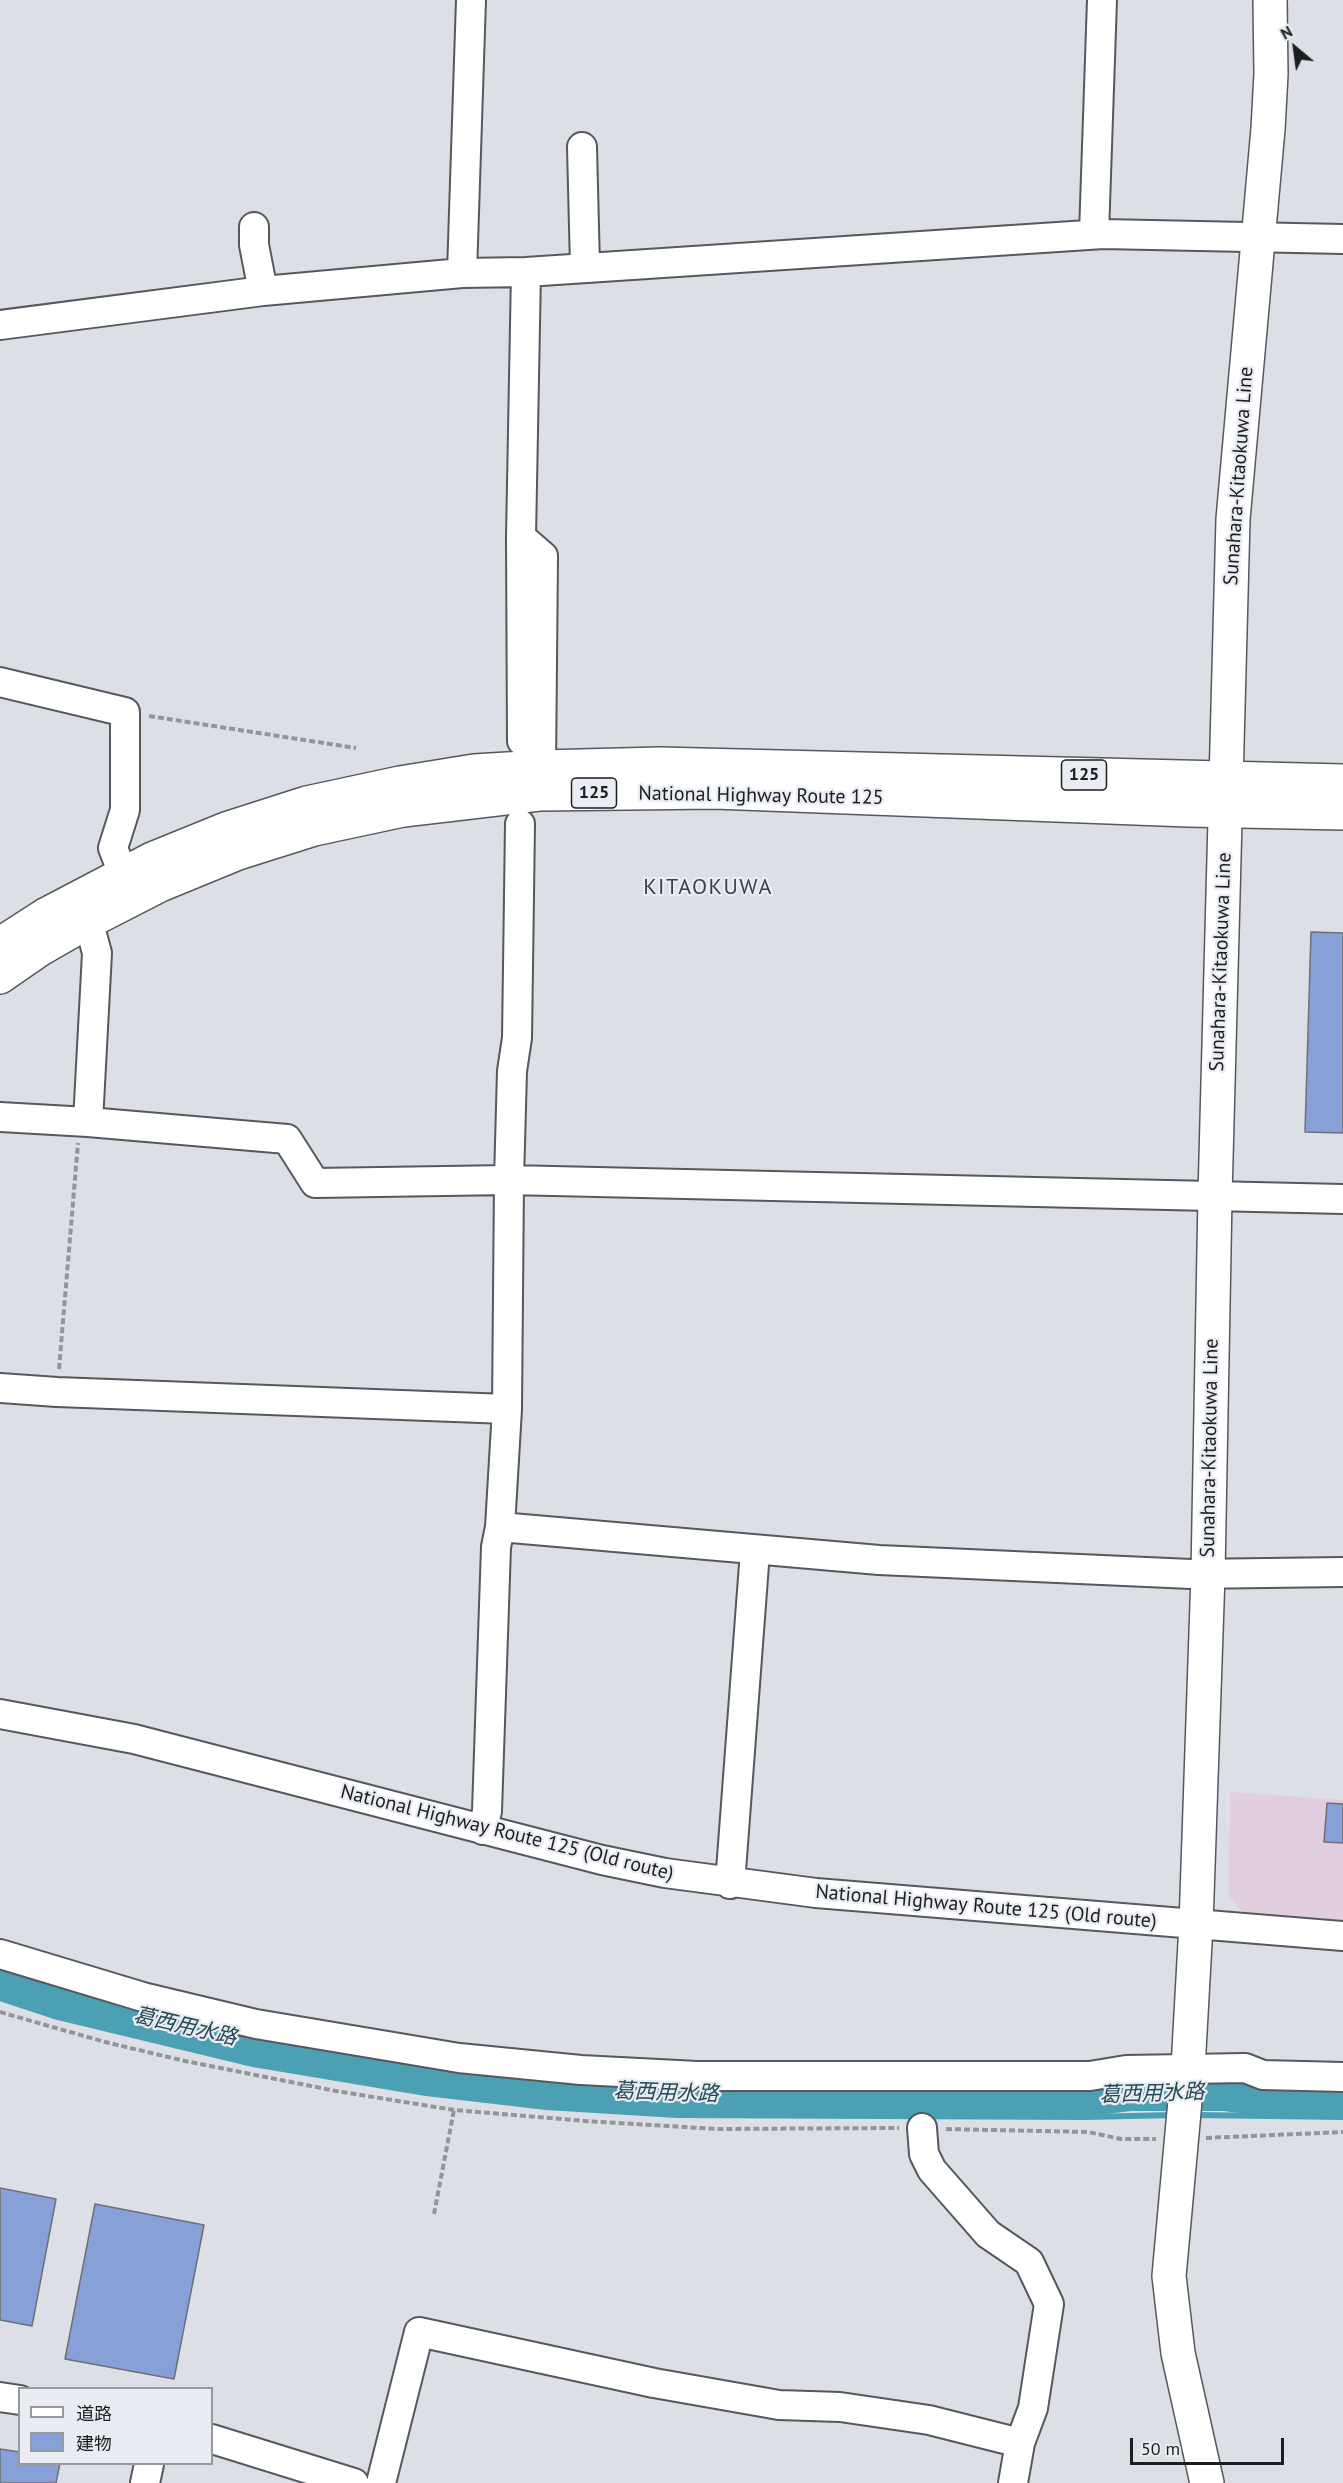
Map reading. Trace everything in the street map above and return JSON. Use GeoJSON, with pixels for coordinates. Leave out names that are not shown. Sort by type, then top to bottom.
{"type":"FeatureCollection","features":[{"type":"Feature","properties":{"kind":"main road","name":"Sunahara-Kitaokuwa Line"},"geometry":{"type":"LineString","coordinates":[[1187,2073],[1196,1925],[1208,1574],[1224,811],[1233,519],[1268,129],[1271,74],[1270,0]]}},
{"type":"Feature","properties":{"kind":"main road","name":"National Highway Route 125"},"geometry":{"type":"LineString","coordinates":[[0,944],[47,914],[152,859],[226,829],[307,803],[400,783],[474,771],[660,764],[1343,781]]}},
{"type":"Feature","properties":{"kind":"main road","name":"National Highway Route 125"},"geometry":{"type":"LineString","coordinates":[[0,977],[39,950],[84,924],[169,881],[238,854],[314,829],[404,810],[534,767],[716,792],[1224,811],[1343,813]]}},
{"type":"Feature","properties":{"kind":"main road"},"geometry":{"type":"LineString","coordinates":[[1187,2073],[1170,2288],[1178,2353],[1207,2483]]}},
{"type":"Feature","properties":{"kind":"street"},"geometry":{"type":"LineString","coordinates":[[462,273],[471,0]]}},
{"type":"Feature","properties":{"kind":"street"},"geometry":{"type":"LineString","coordinates":[[1094,234],[1102,0]]}},
{"type":"Feature","properties":{"kind":"street"},"geometry":{"type":"LineString","coordinates":[[582,147],[585,267]]}},
{"type":"Feature","properties":{"kind":"street"},"geometry":{"type":"LineString","coordinates":[[254,227],[254,245],[263,291]]}},
{"type":"Feature","properties":{"kind":"street"},"geometry":{"type":"LineString","coordinates":[[0,325],[263,291],[462,273],[526,272],[1094,234],[1343,240]]}},
{"type":"Feature","properties":{"kind":"street"},"geometry":{"type":"LineString","coordinates":[[517,1038],[530,1034],[536,1023],[534,767],[543,556],[521,537],[526,272]]}},
{"type":"Feature","properties":{"kind":"street"},"geometry":{"type":"LineString","coordinates":[[0,682],[125,712],[125,810],[113,848],[118,861],[127,873]]}},
{"type":"Feature","properties":{"kind":"street"},"geometry":{"type":"LineString","coordinates":[[483,1830],[487,1811],[496,1548],[500,1527],[507,1409],[509,1180],[512,1071],[517,1038],[520,824]]}},
{"type":"Feature","properties":{"kind":"street"},"geometry":{"type":"LineString","coordinates":[[84,924],[93,938],[98,953],[84,1121]]}},
{"type":"Feature","properties":{"kind":"street"},"geometry":{"type":"LineString","coordinates":[[0,1117],[84,1121],[287,1139],[315,1183],[509,1180],[1343,1199]]}},
{"type":"Feature","properties":{"kind":"street"},"geometry":{"type":"LineString","coordinates":[[0,1388],[507,1409]]}},
{"type":"Feature","properties":{"kind":"street"},"geometry":{"type":"LineString","coordinates":[[500,1527],[879,1560],[1208,1574],[1343,1572]]}},
{"type":"Feature","properties":{"kind":"street"},"geometry":{"type":"LineString","coordinates":[[730,1884],[755,1551]]}},
{"type":"Feature","properties":{"kind":"street","name":"National Highway Route 125 (Old route)"},"geometry":{"type":"LineString","coordinates":[[0,1714],[134,1739],[602,1860],[730,1884],[1343,1936]]}},
{"type":"Feature","properties":{"kind":"street"},"geometry":{"type":"LineString","coordinates":[[0,1954],[143,1997],[256,2024],[459,2058],[558,2068],[697,2076],[1090,2076],[1126,2070],[1187,2073],[1245,2068],[1263,2075],[1343,2077]]}},
{"type":"Feature","properties":{"kind":"street"},"geometry":{"type":"LineString","coordinates":[[922,2128],[924,2154],[932,2170],[988,2234],[1029,2262],[1049,2304],[1033,2408],[1020,2443],[1013,2483]]}},
{"type":"Feature","properties":{"kind":"street"},"geometry":{"type":"LineString","coordinates":[[381,2483],[419,2332],[654,2383],[779,2405],[840,2407],[929,2420],[1020,2443]]}},
{"type":"Feature","properties":{"kind":"street"},"geometry":{"type":"LineString","coordinates":[[0,2397],[18,2400]]}},
{"type":"Feature","properties":{"kind":"street"},"geometry":{"type":"LineString","coordinates":[[213,2439],[354,2483]]}},
{"type":"Feature","properties":{"kind":"street"},"geometry":{"type":"LineString","coordinates":[[145,2483],[149,2465]]}},
{"type":"Feature","properties":{"kind":"path"},"geometry":{"type":"LineString","coordinates":[[125,712],[356,748]]}},
{"type":"Feature","properties":{"kind":"path"},"geometry":{"type":"LineString","coordinates":[[57,1392],[84,1121]]}},
{"type":"Feature","properties":{"kind":"path"},"geometry":{"type":"LineString","coordinates":[[0,2012],[105,2042],[185,2061],[326,2089],[454,2110],[717,2129],[922,2128],[1088,2132],[1121,2139],[1182,2135],[1343,2132]]}},
{"type":"Feature","properties":{"kind":"path"},"geometry":{"type":"LineString","coordinates":[[434,2214],[454,2110]]}},
{"type":"Feature","properties":{"kind":"shaded area"},"geometry":{"type":"Polygon","coordinates":[[[1230,1792],[1343,1800],[1343,1921],[1244,1913],[1229,1897],[1230,1792]]]}},
{"type":"Feature","properties":{"kind":"building"},"geometry":{"type":"Polygon","coordinates":[[[1311,932],[1343,933],[1343,1133],[1305,1132],[1311,932]]]}},
{"type":"Feature","properties":{"kind":"building"},"geometry":{"type":"Polygon","coordinates":[[[1327,1803],[1343,1804],[1343,1843],[1324,1842],[1327,1803]]]}},
{"type":"Feature","properties":{"kind":"building"},"geometry":{"type":"Polygon","coordinates":[[[0,2188],[56,2199],[32,2326],[0,2320],[0,2188]]]}},
{"type":"Feature","properties":{"kind":"building"},"geometry":{"type":"Polygon","coordinates":[[[95,2204],[204,2225],[174,2379],[65,2359],[95,2204]]]}},
{"type":"Feature","properties":{"kind":"building"},"geometry":{"type":"Polygon","coordinates":[[[0,2449],[18,2452],[18,2465],[60,2465],[56,2483],[0,2483],[0,2449]]]}},
{"type":"Feature","properties":{"kind":"waterway","name":"葛西用水路"},"geometry":{"type":"LineString","coordinates":[[0,1979],[60,1998],[255,2044],[457,2077],[544,2086],[673,2096],[1090,2097],[1131,2092],[1224,2092],[1267,2098],[1343,2099]]}},
{"type":"Feature","properties":{"kind":"waterway"},"geometry":{"type":"LineString","coordinates":[[0,1998],[54,2016],[253,2064],[426,2093],[546,2107],[677,2115],[1085,2117],[1175,2115]]}},
{"type":"Feature","properties":{"kind":"waterway"},"geometry":{"type":"LineString","coordinates":[[1194,2115],[1343,2117]]}},
{"type":"Feature","properties":{"kind":"district","name":"KITAOKUWA"},"geometry":{"type":"Point","coordinates":[708,888]}}]}
